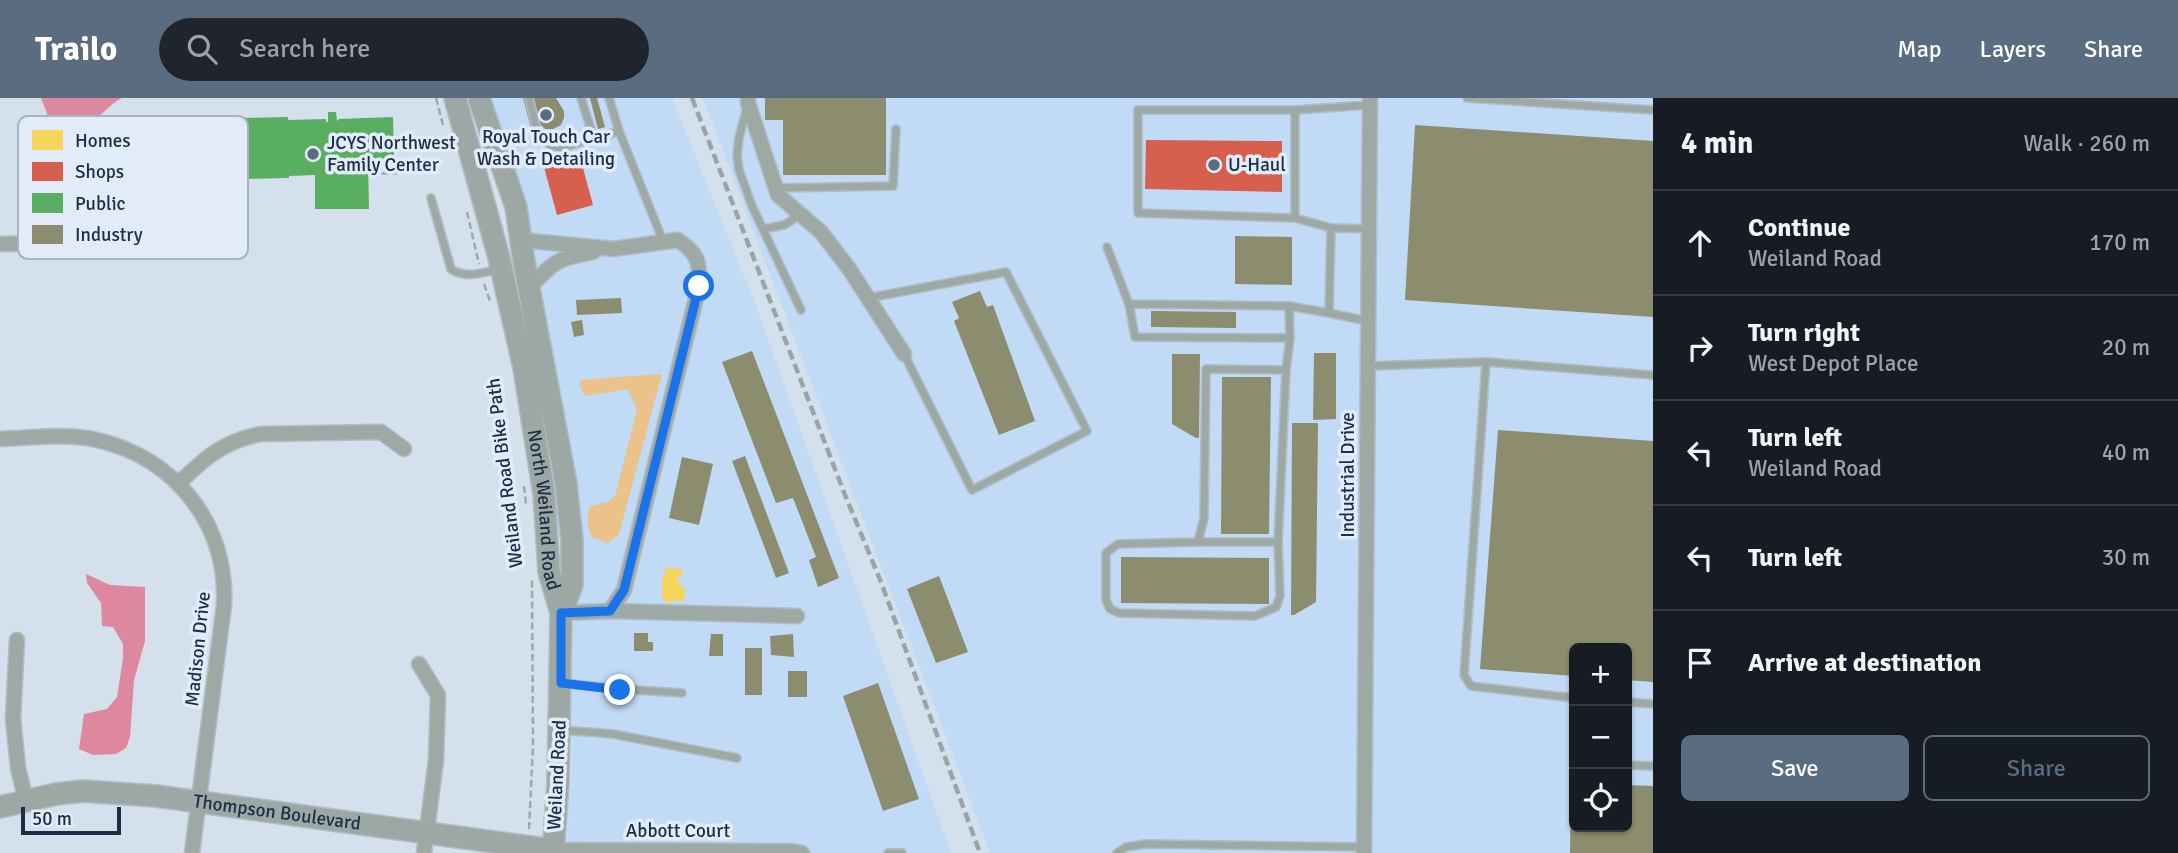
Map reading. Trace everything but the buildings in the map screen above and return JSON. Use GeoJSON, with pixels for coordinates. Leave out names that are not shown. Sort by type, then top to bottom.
{"type":"FeatureCollection","features":[{"type":"Feature","properties":{"kind":"main road","name":"North Weiland Road"},"geometry":{"type":"LineString","coordinates":[[456,98],[492,271],[524,368],[542,481],[549,572],[561,613]]}},
{"type":"Feature","properties":{"kind":"main road","name":"North Weiland Road"},"geometry":{"type":"LineString","coordinates":[[480,98],[516,207],[566,483],[572,541],[572,584],[561,613]]}},
{"type":"Feature","properties":{"kind":"main road"},"geometry":{"type":"LineString","coordinates":[[495,98],[524,211],[521,240]]}},
{"type":"Feature","properties":{"kind":"main road","name":"Weiland Road"},"geometry":{"type":"LineString","coordinates":[[553,852],[560,730],[561,613]]}},
{"type":"Feature","properties":{"kind":"main road","name":"Thompson Boulevard"},"geometry":{"type":"LineString","coordinates":[[0,807],[56,794],[94,791],[199,802],[425,843],[527,847],[553,852]]}},
{"type":"Feature","properties":{"kind":"street"},"geometry":{"type":"LineString","coordinates":[[748,101],[778,195],[821,232],[850,270],[904,355]]}},
{"type":"Feature","properties":{"kind":"street","name":"Industrial Drive"},"geometry":{"type":"LineString","coordinates":[[1364,850],[1370,102]]}},
{"type":"Feature","properties":{"kind":"street"},"geometry":{"type":"LineString","coordinates":[[521,240],[613,249]]}},
{"type":"Feature","properties":{"kind":"street"},"geometry":{"type":"LineString","coordinates":[[529,288],[553,263],[563,258],[678,240],[696,255],[699,286],[624,590],[610,611]]}},
{"type":"Feature","properties":{"kind":"street"},"geometry":{"type":"LineString","coordinates":[[0,244],[18,244]]}},
{"type":"Feature","properties":{"kind":"street"},"geometry":{"type":"LineString","coordinates":[[178,484],[205,457],[224,445],[260,434],[381,432],[404,449]]}},
{"type":"Feature","properties":{"kind":"street","name":"Madison Drive"},"geometry":{"type":"LineString","coordinates":[[0,439],[74,438],[96,440],[122,448],[150,460],[191,497],[204,516],[220,557],[225,585],[192,853]]}},
{"type":"Feature","properties":{"kind":"street"},"geometry":{"type":"LineString","coordinates":[[561,613],[610,611],[797,616]]}},
{"type":"Feature","properties":{"kind":"street"},"geometry":{"type":"LineString","coordinates":[[17,640],[13,718],[26,801]]}},
{"type":"Feature","properties":{"kind":"street"},"geometry":{"type":"LineString","coordinates":[[419,664],[438,695],[436,760],[425,843]]}},
{"type":"Feature","properties":{"kind":"street","name":"Abbott Court"},"geometry":{"type":"LineString","coordinates":[[553,852],[802,853]]}},
{"type":"Feature","properties":{"kind":"lane"},"geometry":{"type":"LineString","coordinates":[[529,98],[536,126],[550,146],[563,148],[619,131]]}},
{"type":"Feature","properties":{"kind":"lane"},"geometry":{"type":"LineString","coordinates":[[581,98],[593,138]]}},
{"type":"Feature","properties":{"kind":"lane"},"geometry":{"type":"LineString","coordinates":[[609,98],[619,131],[663,241]]}},
{"type":"Feature","properties":{"kind":"lane"},"geometry":{"type":"LineString","coordinates":[[1467,98],[1653,110]]}},
{"type":"Feature","properties":{"kind":"lane"},"geometry":{"type":"LineString","coordinates":[[748,101],[739,138],[738,163],[752,206],[800,310]]}},
{"type":"Feature","properties":{"kind":"lane"},"geometry":{"type":"LineString","coordinates":[[1369,229],[1331,228],[1295,218],[1138,214],[1138,110],[1294,110],[1370,102]]}},
{"type":"Feature","properties":{"kind":"lane"},"geometry":{"type":"LineString","coordinates":[[1294,110],[1295,218]]}},
{"type":"Feature","properties":{"kind":"lane"},"geometry":{"type":"LineString","coordinates":[[776,188],[893,186],[896,130]]}},
{"type":"Feature","properties":{"kind":"lane"},"geometry":{"type":"LineString","coordinates":[[431,198],[451,268],[457,273],[492,271],[524,262]]}},
{"type":"Feature","properties":{"kind":"lane"},"geometry":{"type":"LineString","coordinates":[[763,229],[784,225],[800,215]]}},
{"type":"Feature","properties":{"kind":"lane"},"geometry":{"type":"LineString","coordinates":[[1329,313],[1331,228]]}},
{"type":"Feature","properties":{"kind":"lane"},"geometry":{"type":"LineString","coordinates":[[1107,247],[1129,304],[1135,337],[1290,338]]}},
{"type":"Feature","properties":{"kind":"lane"},"geometry":{"type":"LineString","coordinates":[[868,298],[1006,272],[1087,431],[972,490],[904,355]]}},
{"type":"Feature","properties":{"kind":"lane"},"geometry":{"type":"LineString","coordinates":[[1129,304],[1289,306],[1368,321]]}},
{"type":"Feature","properties":{"kind":"lane"},"geometry":{"type":"LineString","coordinates":[[1279,542],[1118,544],[1106,554],[1106,600],[1110,609],[1119,613],[1255,616],[1276,607],[1280,596],[1279,542],[1286,370],[1290,338],[1289,306]]}},
{"type":"Feature","properties":{"kind":"lane"},"geometry":{"type":"LineString","coordinates":[[1486,362],[1464,675],[1471,686],[1569,697]]}},
{"type":"Feature","properties":{"kind":"lane"},"geometry":{"type":"LineString","coordinates":[[1368,366],[1486,362],[1653,375]]}},
{"type":"Feature","properties":{"kind":"lane"},"geometry":{"type":"LineString","coordinates":[[1198,542],[1204,517],[1206,369],[1286,370]]}},
{"type":"Feature","properties":{"kind":"lane"},"geometry":{"type":"LineString","coordinates":[[561,683],[620,690],[682,693]]}},
{"type":"Feature","properties":{"kind":"lane"},"geometry":{"type":"LineString","coordinates":[[1632,702],[1653,704]]}},
{"type":"Feature","properties":{"kind":"lane"},"geometry":{"type":"LineString","coordinates":[[560,730],[614,734],[737,758]]}},
{"type":"Feature","properties":{"kind":"lane"},"geometry":{"type":"LineString","coordinates":[[1632,765],[1653,766]]}},
{"type":"Feature","properties":{"kind":"lane"},"geometry":{"type":"LineString","coordinates":[[1117,853],[1126,847],[1146,844],[1364,850]]}},
{"type":"Feature","properties":{"kind":"lane"},"geometry":{"type":"LineString","coordinates":[[888,853],[902,853]]}},
{"type":"Feature","properties":{"kind":"path"},"geometry":{"type":"LineString","coordinates":[[436,98],[447,136]]}},
{"type":"Feature","properties":{"kind":"path"},"geometry":{"type":"LineString","coordinates":[[371,174],[423,172]]}},
{"type":"Feature","properties":{"kind":"path"},"geometry":{"type":"LineString","coordinates":[[467,211],[492,271],[494,313]]}},
{"type":"Feature","properties":{"kind":"path","name":"Weiland Road Bike Path"},"geometry":{"type":"LineString","coordinates":[[524,484],[527,508]]}},
{"type":"Feature","properties":{"kind":"path","name":"Weiland Road Bike Path"},"geometry":{"type":"LineString","coordinates":[[527,847],[533,746],[532,575]]}},
{"type":"Feature","properties":{"kind":"shaded area"},"geometry":{"type":"Polygon","coordinates":[[[41,98],[122,98],[99,116],[48,116],[41,98]]]}},
{"type":"Feature","properties":{"kind":"shaded area"},"geometry":{"type":"Polygon","coordinates":[[[486,98],[672,98],[757,308],[951,853],[566,853],[572,766],[557,437],[486,98]]]}},
{"type":"Feature","properties":{"kind":"shaded area"},"geometry":{"type":"Polygon","coordinates":[[[703,98],[1653,98],[1653,853],[990,853],[703,98]]]}},
{"type":"Feature","properties":{"kind":"shaded area"},"geometry":{"type":"Polygon","coordinates":[[[662,374],[619,534],[608,543],[592,537],[588,522],[589,510],[590,506],[608,502],[615,496],[637,410],[628,389],[585,396],[580,380],[662,374]]]}},
{"type":"Feature","properties":{"kind":"shaded area"},"geometry":{"type":"Polygon","coordinates":[[[86,574],[110,585],[145,587],[145,641],[134,680],[130,737],[126,748],[116,754],[93,755],[79,749],[84,714],[107,709],[117,697],[123,658],[123,644],[113,627],[102,626],[101,603],[87,583],[86,574]]]}},
{"type":"Feature","properties":{"kind":"railway"},"geometry":{"type":"LineString","coordinates":[[692,98],[881,582],[980,853]]}},
{"type":"Feature","properties":{"kind":"place","name":"Royal Touch Car Wash & Detailing"},"geometry":{"type":"Point","coordinates":[546,115]}},
{"type":"Feature","properties":{"kind":"place","name":"JCYS Northwest Family Center"},"geometry":{"type":"Point","coordinates":[313,154]}},
{"type":"Feature","properties":{"kind":"place","name":"U-Haul"},"geometry":{"type":"Point","coordinates":[1214,165]}},
{"type":"Feature","properties":{"kind":"route"},"geometry":{"type":"LineString","coordinates":[[620,690],[561,683],[561,613],[610,611],[624,590],[699,286]]}}]}
